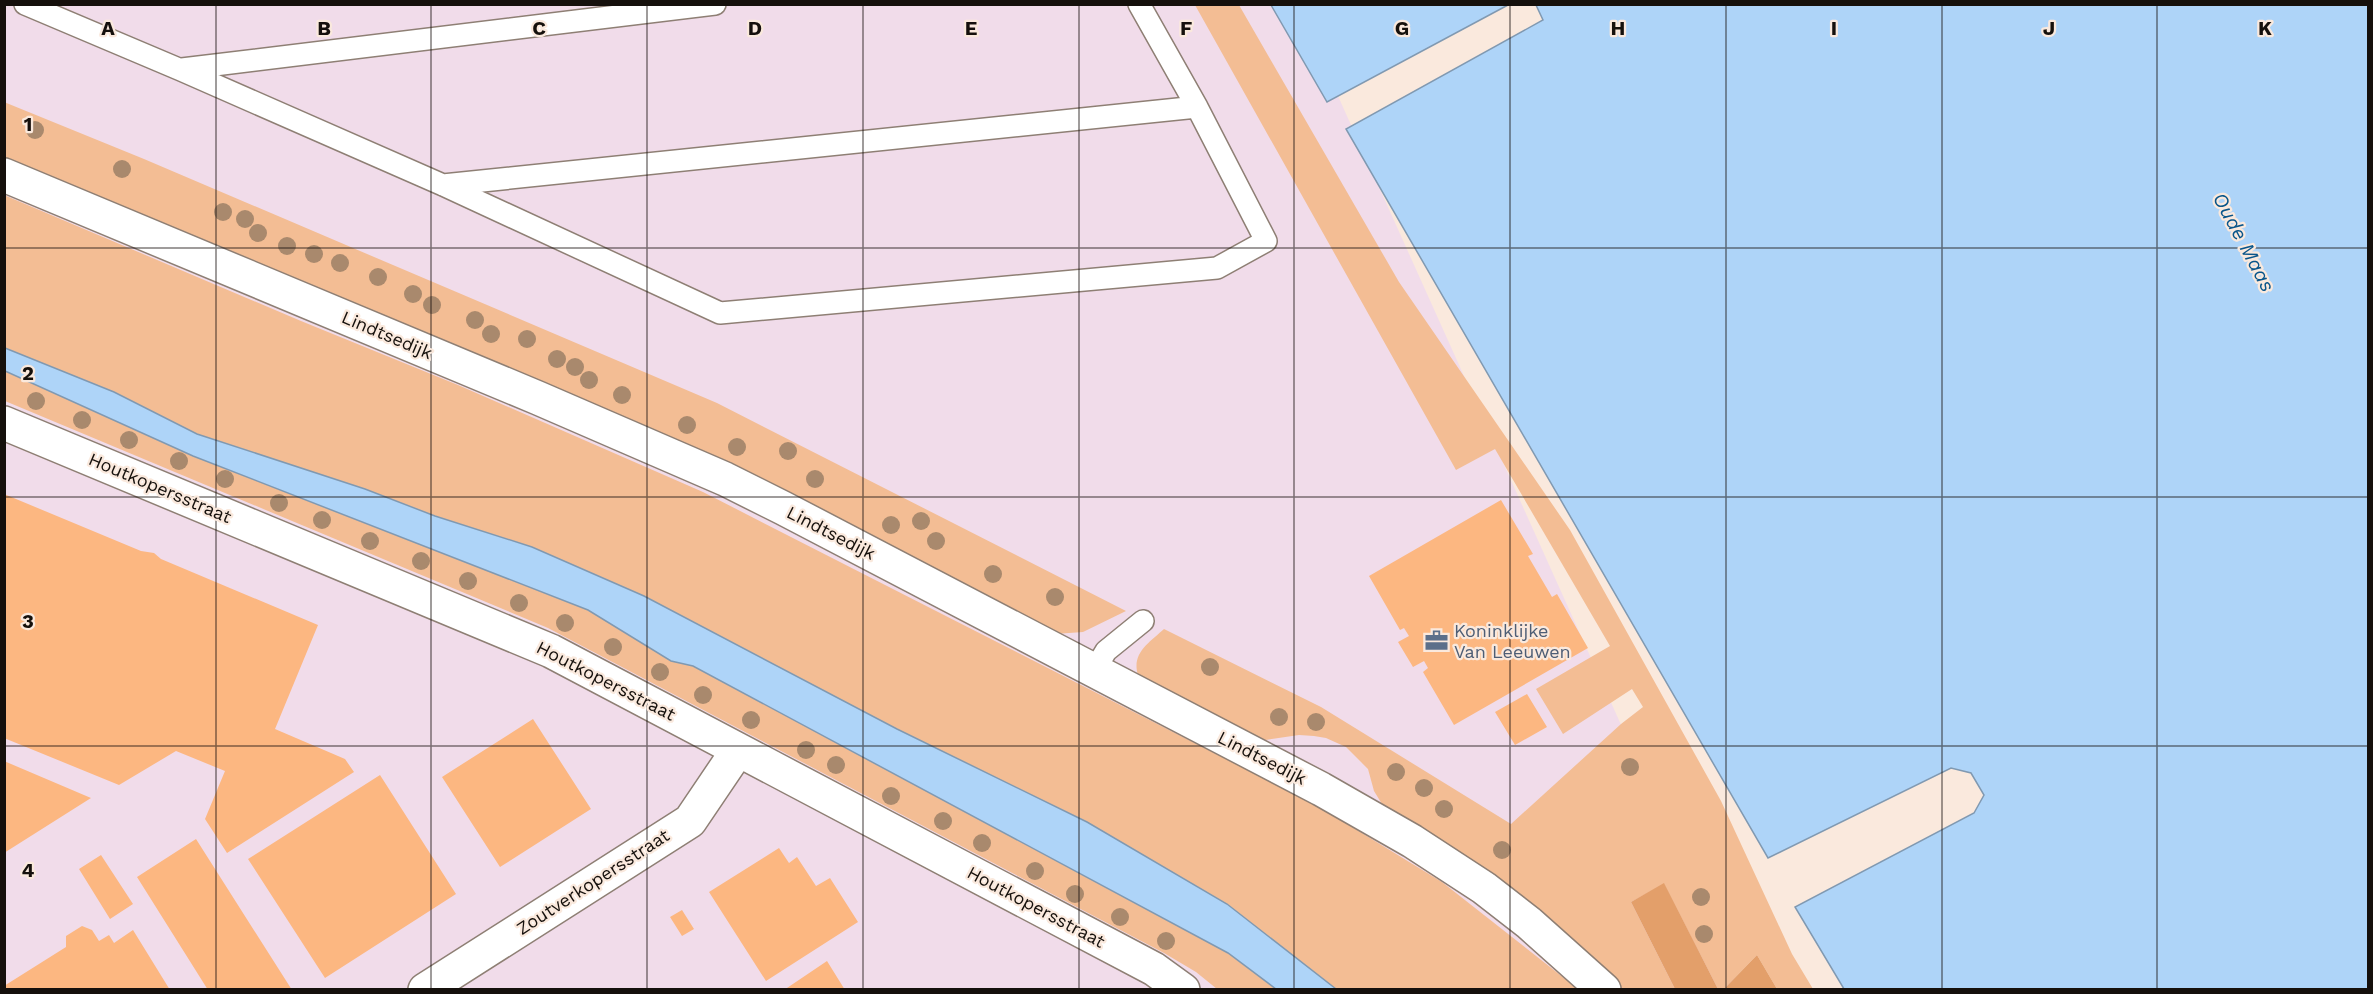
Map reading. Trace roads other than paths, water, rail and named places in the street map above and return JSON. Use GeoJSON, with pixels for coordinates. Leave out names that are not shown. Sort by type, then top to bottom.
{"type":"FeatureCollection","features":[{"type":"Feature","properties":{"kind":"street","name":"Lindtsedijk"},"geometry":{"type":"LineString","coordinates":[[4,175],[538,398],[725,479],[1321,789],[1449,864],[1529,923],[1604,990]]}},
{"type":"Feature","properties":{"kind":"street","name":"Houtkopersstraat"},"geometry":{"type":"LineString","coordinates":[[4,423],[551,651],[1154,969],[1183,990]]}},
{"type":"Feature","properties":{"kind":"street","name":"Zoutverkopersstraat"},"geometry":{"type":"LineString","coordinates":[[425,990],[690,820],[738,750]]}},
{"type":"Feature","properties":{"kind":"lane"},"geometry":{"type":"LineString","coordinates":[[26,4],[443,185],[720,313],[1217,268],[1266,241],[1197,107],[1139,4]]}},
{"type":"Feature","properties":{"kind":"lane"},"geometry":{"type":"LineString","coordinates":[[181,70],[715,4]]}},
{"type":"Feature","properties":{"kind":"lane"},"geometry":{"type":"LineString","coordinates":[[443,185],[1197,107]]}},
{"type":"Feature","properties":{"kind":"lane"},"geometry":{"type":"LineString","coordinates":[[1094,670],[1106,651],[1143,621]]}},
{"type":"Feature","properties":{"kind":"water"},"geometry":{"type":"Polygon","coordinates":[[[1271,5],[1508,5],[1327,102],[1271,5]]]}},
{"type":"Feature","properties":{"kind":"water","name":"Oude Maas"},"geometry":{"type":"Polygon","coordinates":[[[1536,5],[2368,5],[2368,989],[1844,989],[1795,907],[1974,813],[1984,795],[1971,773],[1951,768],[1768,858],[1346,129],[1543,20],[1536,5]]]}},
{"type":"Feature","properties":{"kind":"water"},"geometry":{"type":"Polygon","coordinates":[[[5,348],[114,392],[197,434],[532,547],[644,596],[897,729],[1087,822],[1227,904],[1336,989],[1276,989],[1228,953],[693,666],[671,661],[588,610],[193,456],[5,371],[5,348]]]}},
{"type":"Feature","properties":{"kind":"place","name":"Koninklijke Van Leeuwen"},"geometry":{"type":"Point","coordinates":[1436,641]}}]}
